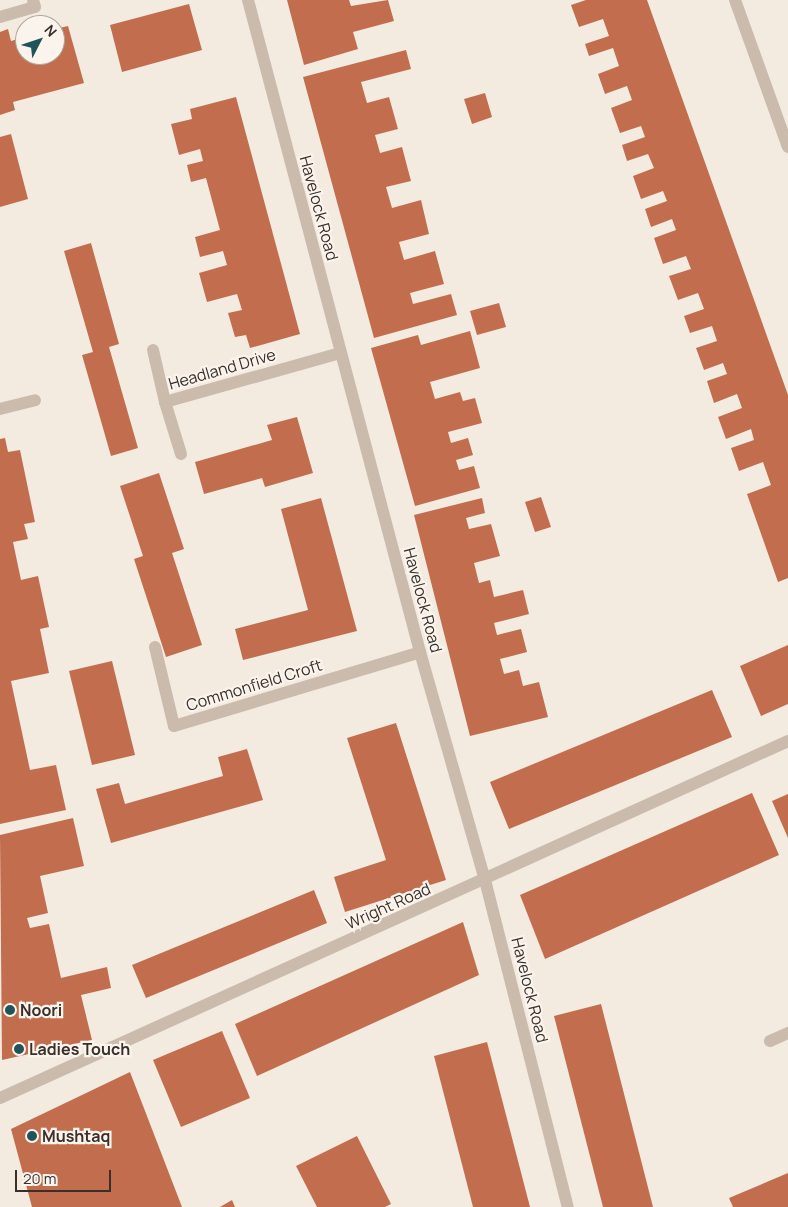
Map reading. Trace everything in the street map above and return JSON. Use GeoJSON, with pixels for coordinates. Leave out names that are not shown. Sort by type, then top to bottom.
{"type":"FeatureCollection","features":[{"type":"Feature","properties":{"kind":"street"},"geometry":{"type":"LineString","coordinates":[[0,17],[35,7],[33,0]]}},
{"type":"Feature","properties":{"kind":"street","name":"Havelock Road"},"geometry":{"type":"LineString","coordinates":[[248,0],[420,652],[485,880],[568,1207]]}},
{"type":"Feature","properties":{"kind":"street"},"geometry":{"type":"LineString","coordinates":[[734,0],[788,147]]}},
{"type":"Feature","properties":{"kind":"street"},"geometry":{"type":"LineString","coordinates":[[153,350],[165,402]]}},
{"type":"Feature","properties":{"kind":"street","name":"Headland Drive"},"geometry":{"type":"LineString","coordinates":[[181,454],[165,402],[340,353]]}},
{"type":"Feature","properties":{"kind":"street"},"geometry":{"type":"LineString","coordinates":[[0,409],[35,400]]}},
{"type":"Feature","properties":{"kind":"street","name":"Commonfield Croft"},"geometry":{"type":"LineString","coordinates":[[155,647],[174,726],[420,652]]}},
{"type":"Feature","properties":{"kind":"street","name":"Wright Road"},"geometry":{"type":"LineString","coordinates":[[0,1098],[788,742]]}},
{"type":"Feature","properties":{"kind":"street"},"geometry":{"type":"LineString","coordinates":[[770,1041],[788,1033]]}},
{"type":"Feature","properties":{"kind":"building"},"geometry":{"type":"Polygon","coordinates":[[[287,0],[349,0],[351,6],[388,0],[394,21],[353,32],[358,49],[304,65],[287,0]]]}},
{"type":"Feature","properties":{"kind":"building"},"geometry":{"type":"Polygon","coordinates":[[[586,0],[647,0],[788,395],[788,578],[778,582],[747,494],[771,485],[763,462],[739,471],[731,448],[754,440],[751,429],[726,439],[718,417],[742,408],[737,394],[714,403],[707,381],[727,374],[723,363],[704,370],[696,348],[717,341],[712,326],[690,333],[684,316],[704,309],[698,293],[678,300],[669,276],[691,269],[686,256],[663,264],[654,238],[676,230],[672,219],[651,227],[645,209],[667,201],[663,191],[641,199],[633,176],[654,168],[648,154],[627,161],[622,145],[645,137],[641,126],[620,133],[611,108],[632,100],[627,86],[605,94],[598,74],[619,66],[613,48],[589,56],[585,44],[609,36],[603,19],[579,27],[571,5],[586,0]]]}},
{"type":"Feature","properties":{"kind":"building"},"geometry":{"type":"Polygon","coordinates":[[[189,4],[202,50],[122,72],[110,25],[189,4]]]}},
{"type":"Feature","properties":{"kind":"building"},"geometry":{"type":"Polygon","coordinates":[[[68,26],[84,83],[13,102],[15,110],[0,115],[0,32],[8,29],[11,41],[15,40],[15,65],[65,65],[65,27],[68,26]]]}},
{"type":"Feature","properties":{"kind":"building"},"geometry":{"type":"Polygon","coordinates":[[[406,50],[411,69],[361,82],[367,103],[389,97],[398,129],[375,135],[380,153],[402,147],[411,181],[386,187],[392,208],[421,200],[429,234],[399,242],[404,260],[435,251],[444,284],[410,293],[413,304],[451,294],[457,315],[374,338],[303,77],[406,50]]]}},
{"type":"Feature","properties":{"kind":"building"},"geometry":{"type":"Polygon","coordinates":[[[485,93],[492,117],[472,124],[464,99],[485,93]]]}},
{"type":"Feature","properties":{"kind":"building"},"geometry":{"type":"Polygon","coordinates":[[[236,97],[300,334],[250,348],[246,335],[235,337],[228,313],[242,310],[237,294],[207,302],[199,273],[227,265],[223,251],[200,257],[195,237],[220,230],[206,178],[191,182],[187,165],[203,161],[200,149],[179,155],[171,124],[192,119],[190,109],[236,97]]]}},
{"type":"Feature","properties":{"kind":"building"},"geometry":{"type":"Polygon","coordinates":[[[11,134],[28,199],[0,207],[0,137],[11,134]]]}},
{"type":"Feature","properties":{"kind":"building"},"geometry":{"type":"Polygon","coordinates":[[[91,243],[119,344],[109,347],[138,448],[111,456],[82,355],[93,352],[64,251],[91,243]]]}},
{"type":"Feature","properties":{"kind":"building"},"geometry":{"type":"Polygon","coordinates":[[[499,303],[506,327],[477,335],[470,311],[499,303]]]}},
{"type":"Feature","properties":{"kind":"building"},"geometry":{"type":"Polygon","coordinates":[[[470,331],[480,368],[430,382],[435,399],[460,392],[463,401],[475,398],[482,423],[448,432],[451,443],[468,438],[473,455],[456,460],[459,470],[474,466],[480,488],[415,506],[371,348],[418,335],[421,345],[470,331]]]}},
{"type":"Feature","properties":{"kind":"building"},"geometry":{"type":"Polygon","coordinates":[[[297,417],[313,473],[265,487],[262,478],[204,494],[195,462],[272,440],[267,425],[297,417]]]}},
{"type":"Feature","properties":{"kind":"building"},"geometry":{"type":"Polygon","coordinates":[[[5,438],[8,452],[20,450],[35,522],[24,524],[28,539],[13,542],[21,580],[38,576],[49,627],[40,629],[49,673],[11,681],[30,770],[56,765],[66,810],[0,824],[0,439],[5,438]]]}},
{"type":"Feature","properties":{"kind":"building"},"geometry":{"type":"Polygon","coordinates":[[[159,473],[184,549],[172,553],[202,645],[166,657],[134,559],[143,556],[120,486],[159,473]]]}},
{"type":"Feature","properties":{"kind":"building"},"geometry":{"type":"Polygon","coordinates":[[[541,497],[551,527],[535,532],[525,502],[541,497]]]}},
{"type":"Feature","properties":{"kind":"building"},"geometry":{"type":"Polygon","coordinates":[[[321,498],[357,631],[243,660],[235,629],[308,610],[281,509],[321,498]]]}},
{"type":"Feature","properties":{"kind":"building"},"geometry":{"type":"Polygon","coordinates":[[[482,498],[485,513],[466,518],[469,529],[491,524],[500,556],[474,563],[479,583],[490,580],[494,597],[523,590],[529,614],[494,623],[497,635],[521,629],[527,652],[500,659],[504,674],[519,670],[523,686],[539,682],[548,717],[470,736],[414,515],[482,498]]]}},
{"type":"Feature","properties":{"kind":"building"},"geometry":{"type":"Polygon","coordinates":[[[788,645],[788,704],[761,716],[740,666],[788,645]]]}},
{"type":"Feature","properties":{"kind":"building"},"geometry":{"type":"Polygon","coordinates":[[[112,661],[135,755],[92,765],[69,671],[112,661]]]}},
{"type":"Feature","properties":{"kind":"building"},"geometry":{"type":"Polygon","coordinates":[[[712,690],[732,737],[509,829],[490,782],[712,690]]]}},
{"type":"Feature","properties":{"kind":"building"},"geometry":{"type":"Polygon","coordinates":[[[396,723],[446,880],[345,912],[334,877],[386,860],[347,738],[396,723]]]}},
{"type":"Feature","properties":{"kind":"building"},"geometry":{"type":"Polygon","coordinates":[[[247,749],[263,800],[111,843],[96,789],[119,783],[125,804],[223,776],[218,757],[247,749]]]}},
{"type":"Feature","properties":{"kind":"building"},"geometry":{"type":"Polygon","coordinates":[[[752,793],[779,855],[545,959],[520,895],[752,793]]]}},
{"type":"Feature","properties":{"kind":"building"},"geometry":{"type":"Polygon","coordinates":[[[788,794],[788,838],[772,801],[788,794]]]}},
{"type":"Feature","properties":{"kind":"building"},"geometry":{"type":"Polygon","coordinates":[[[73,818],[84,866],[40,876],[48,913],[27,918],[30,928],[49,924],[61,978],[107,967],[111,988],[81,995],[92,1040],[2,1060],[0,835],[73,818]]]}},
{"type":"Feature","properties":{"kind":"building"},"geometry":{"type":"Polygon","coordinates":[[[314,890],[327,923],[146,998],[132,965],[314,890]]]}},
{"type":"Feature","properties":{"kind":"building"},"geometry":{"type":"Polygon","coordinates":[[[463,922],[479,975],[257,1076],[235,1024],[463,922]]]}},
{"type":"Feature","properties":{"kind":"building"},"geometry":{"type":"Polygon","coordinates":[[[601,1004],[653,1207],[603,1207],[554,1016],[601,1004]]]}},
{"type":"Feature","properties":{"kind":"building"},"geometry":{"type":"Polygon","coordinates":[[[222,1031],[250,1098],[181,1127],[153,1060],[222,1031]]]}},
{"type":"Feature","properties":{"kind":"building"},"geometry":{"type":"Polygon","coordinates":[[[487,1042],[530,1207],[473,1207],[434,1056],[487,1042]]]}},
{"type":"Feature","properties":{"kind":"building"},"geometry":{"type":"Polygon","coordinates":[[[130,1072],[182,1207],[32,1207],[11,1129],[130,1072]]]}},
{"type":"Feature","properties":{"kind":"building"},"geometry":{"type":"Polygon","coordinates":[[[357,1136],[391,1204],[385,1207],[317,1207],[296,1166],[357,1136]]]}},
{"type":"Feature","properties":{"kind":"building"},"geometry":{"type":"Polygon","coordinates":[[[788,1173],[788,1207],[733,1207],[729,1198],[788,1173]]]}},
{"type":"Feature","properties":{"kind":"building"},"geometry":{"type":"Polygon","coordinates":[[[232,1200],[235,1207],[220,1207],[232,1200]]]}},
{"type":"Feature","properties":{"kind":"place","name":"Noori"},"geometry":{"type":"Point","coordinates":[10,1010]}},
{"type":"Feature","properties":{"kind":"place","name":"Ladies Touch"},"geometry":{"type":"Point","coordinates":[19,1049]}},
{"type":"Feature","properties":{"kind":"place","name":"Mushtaq"},"geometry":{"type":"Point","coordinates":[32,1136]}}]}
